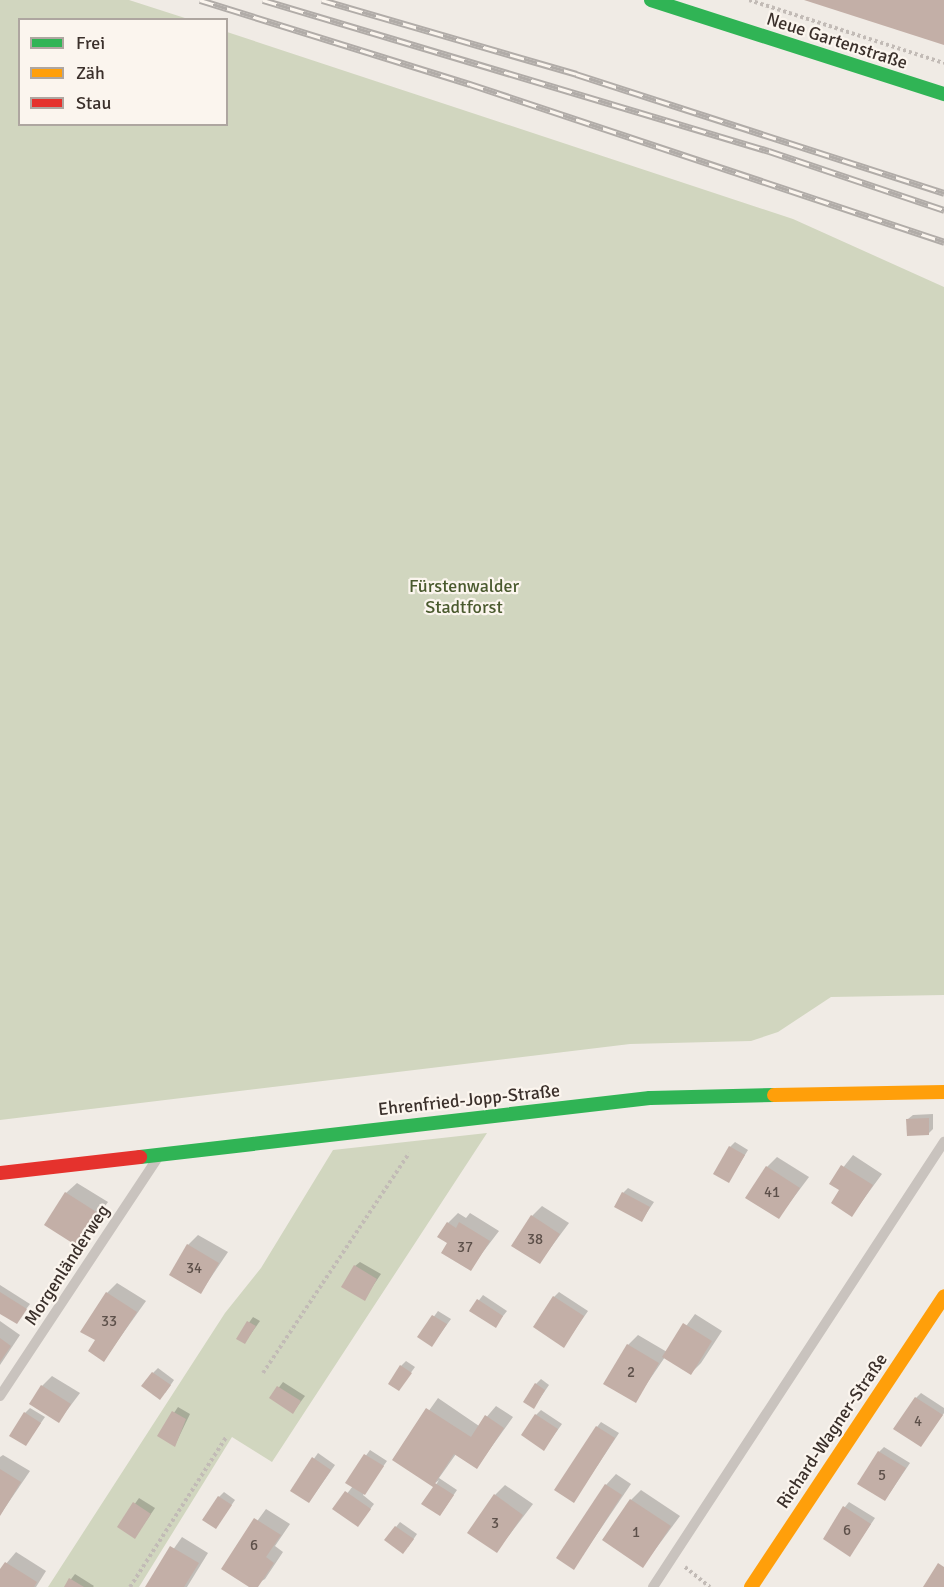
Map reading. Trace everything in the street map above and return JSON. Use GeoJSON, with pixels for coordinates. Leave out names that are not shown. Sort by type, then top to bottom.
{"type":"FeatureCollection","features":[{"type":"Feature","properties":{"kind":"street","name":"Neue Gartenstraße"},"geometry":{"type":"LineString","coordinates":[[651,0],[944,94]]}},
{"type":"Feature","properties":{"kind":"street","name":"Ehrenfried-Jopp-Straße"},"geometry":{"type":"LineString","coordinates":[[0,1173],[161,1152],[650,1098],[944,1092]]}},
{"type":"Feature","properties":{"kind":"street","name":"Richard-Wagner-Straße"},"geometry":{"type":"LineString","coordinates":[[751,1587],[944,1296]]}},
{"type":"Feature","properties":{"kind":"lane"},"geometry":{"type":"LineString","coordinates":[[653,1587],[944,1142]]}},
{"type":"Feature","properties":{"kind":"lane","name":"Morgenländerweg"},"geometry":{"type":"LineString","coordinates":[[0,1396],[161,1152]]}},
{"type":"Feature","properties":{"kind":"path"},"geometry":{"type":"LineString","coordinates":[[749,0],[944,63]]}},
{"type":"Feature","properties":{"kind":"path"},"geometry":{"type":"LineString","coordinates":[[262,1373],[429,1123]]}},
{"type":"Feature","properties":{"kind":"path"},"geometry":{"type":"LineString","coordinates":[[130,1587],[227,1436]]}},
{"type":"Feature","properties":{"kind":"path"},"geometry":{"type":"LineString","coordinates":[[673,1557],[710,1587]]}},
{"type":"Feature","properties":{"kind":"green space","name":"Fürstenwalder Stadtforst"},"geometry":{"type":"Polygon","coordinates":[[[0,0],[129,0],[185,18],[18,18],[18,126],[228,126],[228,32],[793,219],[944,287],[944,995],[831,997],[778,1032],[751,1041],[630,1044],[0,1120],[0,0]]]}},
{"type":"Feature","properties":{"kind":"green space"},"geometry":{"type":"Polygon","coordinates":[[[487,1133],[272,1462],[232,1437],[139,1587],[48,1587],[225,1313],[261,1268],[333,1150],[487,1133]]]}},
{"type":"Feature","properties":{"kind":"building"},"geometry":{"type":"Polygon","coordinates":[[[804,0],[944,0],[944,45],[804,0]]]}},
{"type":"Feature","properties":{"kind":"building"},"geometry":{"type":"Polygon","coordinates":[[[929,1118],[929,1135],[907,1136],[906,1119],[929,1118]]]}},
{"type":"Feature","properties":{"kind":"building"},"geometry":{"type":"Polygon","coordinates":[[[729,1146],[745,1155],[729,1183],[713,1174],[729,1146]]]}},
{"type":"Feature","properties":{"kind":"building"},"geometry":{"type":"Polygon","coordinates":[[[841,1165],[873,1185],[852,1217],[831,1203],[839,1190],[829,1184],[841,1165]]]}},
{"type":"Feature","properties":{"kind":"building"},"geometry":{"type":"Polygon","coordinates":[[[766,1166],[800,1188],[779,1219],[745,1198],[766,1166]]]}},
{"type":"Feature","properties":{"kind":"building"},"geometry":{"type":"Polygon","coordinates":[[[65,1192],[98,1213],[77,1246],[44,1225],[65,1192]]]}},
{"type":"Feature","properties":{"kind":"building"},"geometry":{"type":"Polygon","coordinates":[[[622,1192],[650,1207],[642,1222],[614,1207],[622,1192]]]}},
{"type":"Feature","properties":{"kind":"building"},"geometry":{"type":"Polygon","coordinates":[[[531,1215],[560,1234],[540,1264],[511,1246],[531,1215]]]}},
{"type":"Feature","properties":{"kind":"building"},"geometry":{"type":"Polygon","coordinates":[[[447,1222],[456,1228],[459,1222],[490,1241],[471,1271],[441,1253],[447,1243],[437,1237],[447,1222]]]}},
{"type":"Feature","properties":{"kind":"building"},"geometry":{"type":"Polygon","coordinates":[[[187,1244],[219,1263],[201,1294],[169,1275],[187,1244]]]}},
{"type":"Feature","properties":{"kind":"building"},"geometry":{"type":"Polygon","coordinates":[[[354,1265],[377,1279],[365,1301],[341,1287],[354,1265]]]}},
{"type":"Feature","properties":{"kind":"building"},"geometry":{"type":"Polygon","coordinates":[[[0,1292],[27,1309],[17,1324],[0,1314],[0,1292]]]}},
{"type":"Feature","properties":{"kind":"building"},"geometry":{"type":"Polygon","coordinates":[[[106,1292],[137,1312],[104,1362],[88,1351],[95,1340],[80,1332],[106,1292]]]}},
{"type":"Feature","properties":{"kind":"building"},"geometry":{"type":"Polygon","coordinates":[[[553,1296],[584,1316],[564,1348],[533,1327],[553,1296]]]}},
{"type":"Feature","properties":{"kind":"building"},"geometry":{"type":"Polygon","coordinates":[[[477,1299],[503,1316],[496,1328],[469,1311],[477,1299]]]}},
{"type":"Feature","properties":{"kind":"building"},"geometry":{"type":"Polygon","coordinates":[[[432,1315],[447,1324],[432,1347],[417,1337],[432,1315]]]}},
{"type":"Feature","properties":{"kind":"building"},"geometry":{"type":"Polygon","coordinates":[[[247,1321],[256,1326],[245,1344],[236,1339],[247,1321]]]}},
{"type":"Feature","properties":{"kind":"building"},"geometry":{"type":"Polygon","coordinates":[[[683,1323],[712,1341],[691,1375],[662,1357],[683,1323]]]}},
{"type":"Feature","properties":{"kind":"building"},"geometry":{"type":"Polygon","coordinates":[[[0,1338],[11,1346],[0,1362],[0,1338]]]}},
{"type":"Feature","properties":{"kind":"building"},"geometry":{"type":"Polygon","coordinates":[[[627,1344],[659,1363],[636,1403],[603,1384],[627,1344]]]}},
{"type":"Feature","properties":{"kind":"building"},"geometry":{"type":"Polygon","coordinates":[[[400,1365],[412,1373],[399,1391],[388,1384],[400,1365]]]}},
{"type":"Feature","properties":{"kind":"building"},"geometry":{"type":"Polygon","coordinates":[[[152,1372],[171,1385],[160,1400],[141,1386],[152,1372]]]}},
{"type":"Feature","properties":{"kind":"building"},"geometry":{"type":"Polygon","coordinates":[[[535,1383],[545,1390],[534,1409],[523,1402],[535,1383]]]}},
{"type":"Feature","properties":{"kind":"building"},"geometry":{"type":"Polygon","coordinates":[[[41,1385],[71,1404],[59,1423],[29,1404],[41,1385]]]}},
{"type":"Feature","properties":{"kind":"building"},"geometry":{"type":"Polygon","coordinates":[[[277,1386],[301,1401],[293,1414],[269,1398],[277,1386]]]}},
{"type":"Feature","properties":{"kind":"building"},"geometry":{"type":"Polygon","coordinates":[[[915,1397],[943,1415],[921,1447],[893,1429],[915,1397]]]}},
{"type":"Feature","properties":{"kind":"building"},"geometry":{"type":"Polygon","coordinates":[[[426,1408],[471,1437],[485,1415],[504,1428],[477,1469],[454,1454],[435,1483],[454,1495],[440,1516],[421,1504],[433,1487],[392,1460],[426,1408]]]}},
{"type":"Feature","properties":{"kind":"building"},"geometry":{"type":"Polygon","coordinates":[[[172,1411],[186,1419],[175,1447],[157,1436],[172,1411]]]}},
{"type":"Feature","properties":{"kind":"building"},"geometry":{"type":"Polygon","coordinates":[[[24,1412],[41,1423],[26,1446],[9,1436],[24,1412]]]}},
{"type":"Feature","properties":{"kind":"building"},"geometry":{"type":"Polygon","coordinates":[[[535,1414],[558,1429],[544,1451],[521,1435],[535,1414]]]}},
{"type":"Feature","properties":{"kind":"building"},"geometry":{"type":"Polygon","coordinates":[[[596,1426],[615,1438],[574,1503],[554,1490],[596,1426]]]}},
{"type":"Feature","properties":{"kind":"building"},"geometry":{"type":"Polygon","coordinates":[[[878,1451],[906,1468],[885,1501],[857,1484],[878,1451]]]}},
{"type":"Feature","properties":{"kind":"building"},"geometry":{"type":"Polygon","coordinates":[[[364,1454],[384,1466],[365,1495],[345,1483],[364,1454]]]}},
{"type":"Feature","properties":{"kind":"building"},"geometry":{"type":"Polygon","coordinates":[[[312,1457],[331,1470],[309,1503],[290,1491],[312,1457]]]}},
{"type":"Feature","properties":{"kind":"building"},"geometry":{"type":"Polygon","coordinates":[[[0,1469],[21,1482],[0,1516],[0,1469]]]}},
{"type":"Feature","properties":{"kind":"building"},"geometry":{"type":"Polygon","coordinates":[[[605,1484],[622,1495],[574,1570],[556,1558],[605,1484]]]}},
{"type":"Feature","properties":{"kind":"building"},"geometry":{"type":"Polygon","coordinates":[[[345,1491],[371,1509],[358,1527],[332,1509],[345,1491]]]}},
{"type":"Feature","properties":{"kind":"building"},"geometry":{"type":"Polygon","coordinates":[[[494,1494],[523,1515],[497,1553],[467,1533],[494,1494]]]}},
{"type":"Feature","properties":{"kind":"building"},"geometry":{"type":"Polygon","coordinates":[[[218,1496],[232,1505],[216,1529],[202,1520],[218,1496]]]}},
{"type":"Feature","properties":{"kind":"building"},"geometry":{"type":"Polygon","coordinates":[[[630,1499],[671,1526],[643,1568],[602,1540],[630,1499]]]}},
{"type":"Feature","properties":{"kind":"building"},"geometry":{"type":"Polygon","coordinates":[[[133,1502],[151,1514],[135,1539],[117,1527],[133,1502]]]}},
{"type":"Feature","properties":{"kind":"building"},"geometry":{"type":"Polygon","coordinates":[[[843,1506],[871,1524],[850,1557],[823,1539],[843,1506]]]}},
{"type":"Feature","properties":{"kind":"building"},"geometry":{"type":"Polygon","coordinates":[[[254,1518],[281,1535],[266,1557],[274,1563],[258,1587],[249,1587],[221,1569],[254,1518]]]}},
{"type":"Feature","properties":{"kind":"building"},"geometry":{"type":"Polygon","coordinates":[[[395,1526],[414,1539],[403,1554],[384,1540],[395,1526]]]}},
{"type":"Feature","properties":{"kind":"building"},"geometry":{"type":"Polygon","coordinates":[[[170,1546],[199,1563],[184,1587],[145,1587],[170,1546]]]}},
{"type":"Feature","properties":{"kind":"building"},"geometry":{"type":"Polygon","coordinates":[[[5,1562],[37,1582],[34,1587],[0,1587],[0,1569],[5,1562]]]}},
{"type":"Feature","properties":{"kind":"building"},"geometry":{"type":"Polygon","coordinates":[[[938,1563],[944,1567],[944,1587],[923,1587],[938,1563]]]}},
{"type":"Feature","properties":{"kind":"building"},"geometry":{"type":"Polygon","coordinates":[[[69,1578],[84,1587],[64,1587],[69,1578]]]}},
{"type":"Feature","properties":{"kind":"railway"},"geometry":{"type":"LineString","coordinates":[[200,0],[470,84],[944,242]]}},
{"type":"Feature","properties":{"kind":"railway"},"geometry":{"type":"LineString","coordinates":[[263,0],[769,151],[944,210]]}},
{"type":"Feature","properties":{"kind":"railway"},"geometry":{"type":"LineString","coordinates":[[322,0],[576,74],[944,193]]}},
{"type":"Feature","properties":{"kind":"traffic: fast"},"geometry":{"type":"LineString","coordinates":[[651,0],[944,94]]}},
{"type":"Feature","properties":{"kind":"traffic: fast"},"geometry":{"type":"LineString","coordinates":[[140,1157],[650,1098],[774,1095]]}},
{"type":"Feature","properties":{"kind":"traffic: slow"},"geometry":{"type":"LineString","coordinates":[[774,1095],[944,1092]]}},
{"type":"Feature","properties":{"kind":"traffic: slow"},"geometry":{"type":"LineString","coordinates":[[751,1587],[944,1296]]}},
{"type":"Feature","properties":{"kind":"traffic: jam"},"geometry":{"type":"LineString","coordinates":[[0,1173],[140,1157]]}}]}
